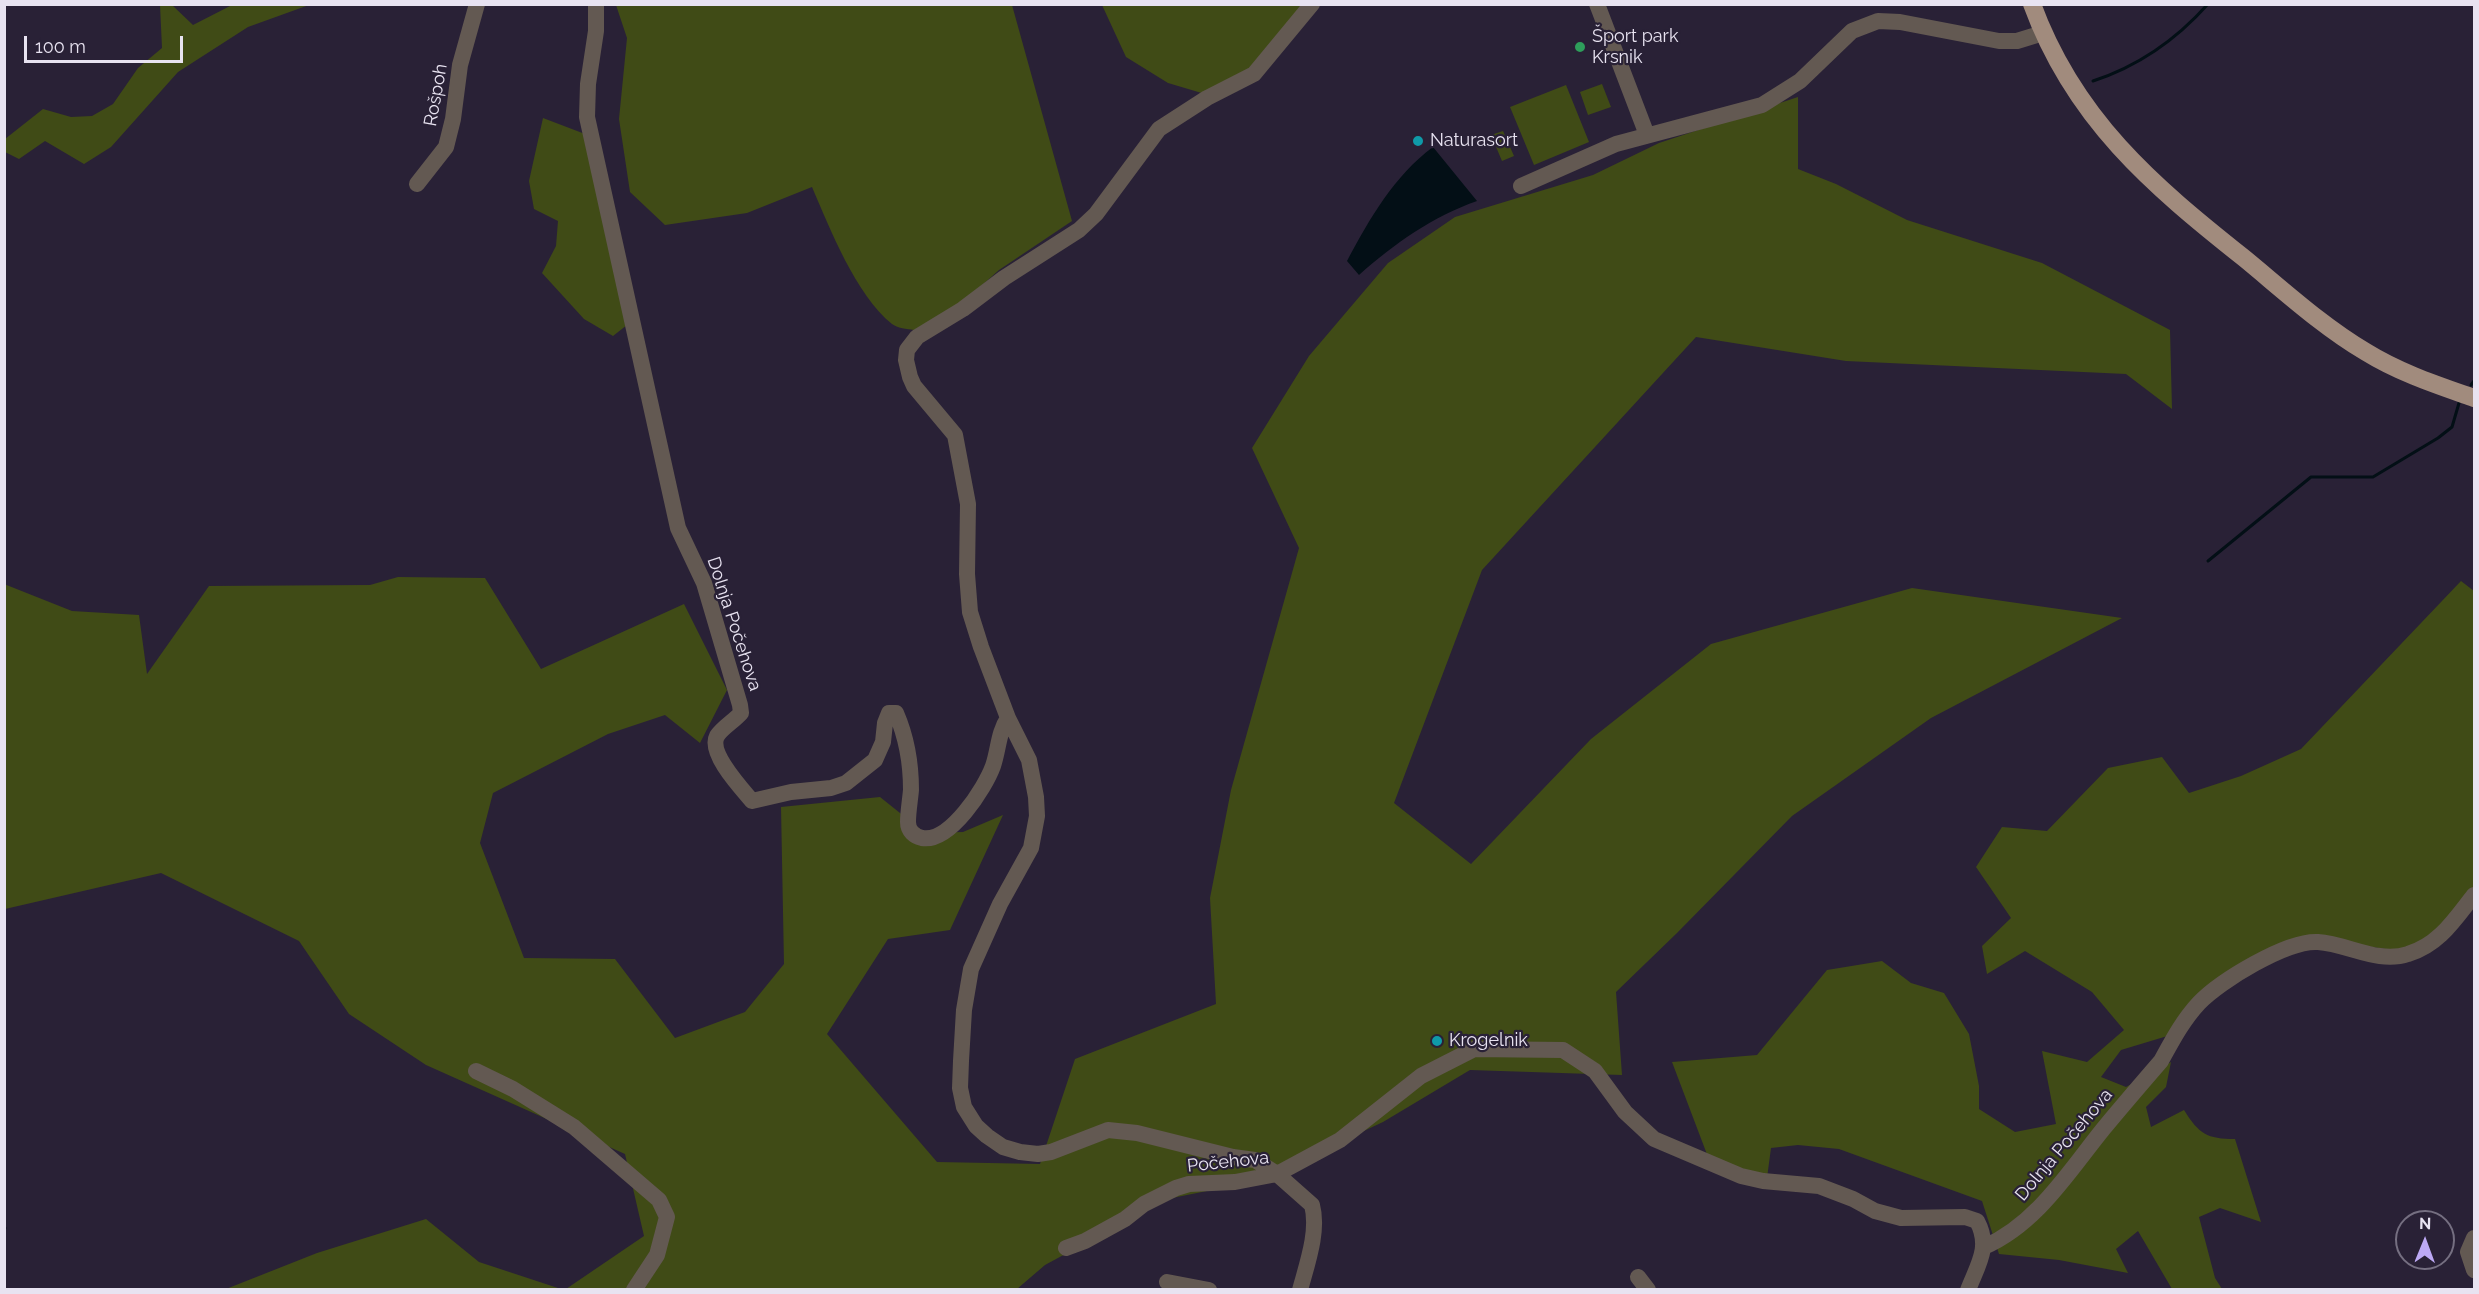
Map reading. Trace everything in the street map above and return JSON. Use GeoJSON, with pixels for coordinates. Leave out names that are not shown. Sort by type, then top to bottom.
{"type":"FeatureCollection","features":[{"type":"Feature","properties":{"kind":"main road"},"geometry":{"type":"LineString","coordinates":[[2032,4],[2043,33],[2076,93],[2103,129],[2136,166],[2187,213],[2357,347],[2420,379],[2475,398]]}},
{"type":"Feature","properties":{"kind":"street","name":"Rošpoh"},"geometry":{"type":"LineString","coordinates":[[417,184],[446,147],[453,119],[460,65],[477,4]]}},
{"type":"Feature","properties":{"kind":"street","name":"Dolnja Počehova"},"geometry":{"type":"LineString","coordinates":[[596,4],[596,31],[588,84],[587,117],[678,528],[704,583],[740,705],[741,713],[718,734],[715,743],[717,754],[752,801],[791,792],[831,788],[846,783],[875,760],[883,742],[885,723],[889,713],[896,713],[902,726],[911,788],[908,824],[915,836],[925,839],[938,835],[951,826],[984,785],[993,764],[999,734],[1008,718]]}},
{"type":"Feature","properties":{"kind":"street"},"geometry":{"type":"LineString","coordinates":[[1312,4],[1254,74],[1207,98],[1159,129],[1096,214],[1079,230],[1004,278],[963,309],[917,337],[907,351],[907,367],[914,387],[955,435],[968,504],[967,574],[970,612],[1008,718],[1032,770],[1037,816],[1031,848],[1000,904],[971,969],[964,1010],[961,1061],[960,1088],[964,1107],[976,1126],[987,1136],[1003,1147],[1020,1152],[1038,1154],[1051,1152],[1108,1130],[1137,1133],[1233,1157],[1255,1160],[1277,1174],[1340,1140],[1421,1076],[1474,1049],[1563,1050],[1595,1071],[1625,1112],[1654,1139],[1741,1176],[1762,1181],[1819,1186],[1852,1198],[1875,1211],[1900,1218],[1965,1217],[1977,1221],[1983,1233],[1984,1247],[1968,1290]]}},
{"type":"Feature","properties":{"kind":"street"},"geometry":{"type":"LineString","coordinates":[[1597,4],[1647,135]]}},
{"type":"Feature","properties":{"kind":"street"},"geometry":{"type":"LineString","coordinates":[[1521,186],[1617,144],[1762,105],[1800,81],[1852,30],[1878,21],[1899,22],[1999,41],[2017,41],[2043,33]]}},
{"type":"Feature","properties":{"kind":"street","name":"Dolnja Počehova"},"geometry":{"type":"LineString","coordinates":[[1984,1247],[1999,1241],[2046,1200],[2161,1061],[2175,1035],[2199,1002],[2234,976],[2283,948],[2317,942],[2387,957],[2408,954],[2439,939],[2475,895]]}},
{"type":"Feature","properties":{"kind":"street"},"geometry":{"type":"LineString","coordinates":[[476,1071],[513,1089],[574,1127],[660,1200],[667,1217],[657,1255],[634,1290]]}},
{"type":"Feature","properties":{"kind":"street","name":"Počehova"},"geometry":{"type":"LineString","coordinates":[[1066,1248],[1085,1241],[1125,1219],[1166,1191],[1189,1184],[1235,1182],[1277,1174],[1312,1204],[1314,1212],[1311,1243],[1300,1289]]}},
{"type":"Feature","properties":{"kind":"street"},"geometry":{"type":"LineString","coordinates":[[2475,1238],[2468,1252],[2475,1270]]}},
{"type":"Feature","properties":{"kind":"street"},"geometry":{"type":"LineString","coordinates":[[1167,1282],[1209,1290]]}},
{"type":"Feature","properties":{"kind":"green space"},"geometry":{"type":"Polygon","coordinates":[[[160,5],[172,5],[193,25],[232,5],[309,5],[248,27],[178,72],[111,147],[84,164],[45,141],[19,159],[5,152],[5,139],[43,109],[71,117],[92,116],[113,104],[138,68],[162,48],[160,5]]]}},
{"type":"Feature","properties":{"kind":"green space"},"geometry":{"type":"Polygon","coordinates":[[[616,5],[1012,5],[1072,221],[999,270],[961,304],[914,330],[892,324],[867,296],[845,260],[812,187],[747,213],[665,225],[630,192],[619,119],[627,38],[616,5]]]}},
{"type":"Feature","properties":{"kind":"green space"},"geometry":{"type":"Polygon","coordinates":[[[1102,5],[1307,5],[1252,70],[1205,94],[1168,83],[1126,57],[1102,5]]]}},
{"type":"Feature","properties":{"kind":"green space"},"geometry":{"type":"Polygon","coordinates":[[[1602,84],[1611,107],[1588,115],[1580,92],[1602,84]]]}},
{"type":"Feature","properties":{"kind":"green space"},"geometry":{"type":"Polygon","coordinates":[[[1566,85],[1589,142],[1534,165],[1510,107],[1566,85]]]}},
{"type":"Feature","properties":{"kind":"green space"},"geometry":{"type":"Polygon","coordinates":[[[1798,97],[1798,169],[1836,184],[1907,220],[2042,263],[2170,330],[2172,409],[2126,374],[1846,361],[1696,337],[1482,570],[1394,803],[1471,864],[1591,739],[1711,644],[1912,588],[2122,618],[1931,718],[1792,816],[1616,992],[1622,1075],[1470,1070],[1383,1122],[1257,1181],[1167,1199],[1045,1265],[1017,1289],[566,1289],[644,1236],[625,1154],[426,1065],[349,1014],[299,941],[161,873],[5,909],[4,584],[72,611],[139,615],[147,674],[209,586],[370,585],[398,577],[485,578],[541,669],[684,604],[727,690],[700,743],[665,715],[608,734],[493,793],[480,843],[524,958],[615,959],[675,1038],[745,1012],[784,964],[781,807],[880,797],[925,833],[963,832],[1003,815],[950,930],[888,939],[827,1034],[937,1162],[1040,1164],[1075,1059],[1216,1004],[1210,898],[1231,790],[1299,548],[1252,448],[1309,356],[1388,263],[1455,217],[1593,175],[1659,143],[1798,97]]]}},
{"type":"Feature","properties":{"kind":"green space"},"geometry":{"type":"Polygon","coordinates":[[[543,118],[585,134],[627,325],[613,336],[584,319],[542,273],[556,246],[558,221],[534,209],[529,181],[543,118]]]}},
{"type":"Feature","properties":{"kind":"green space"},"geometry":{"type":"Polygon","coordinates":[[[1503,131],[1514,156],[1502,161],[1491,135],[1503,131]]]}},
{"type":"Feature","properties":{"kind":"green space"},"geometry":{"type":"Polygon","coordinates":[[[2461,581],[2474,591],[2474,886],[2437,937],[2406,952],[2317,939],[2233,975],[2174,1034],[2121,1050],[2101,1077],[2126,1087],[2171,1062],[2166,1087],[2146,1107],[2151,1127],[2184,1110],[2194,1125],[2205,1134],[2217,1138],[2235,1139],[2261,1222],[2220,1208],[2199,1217],[2215,1278],[2222,1289],[2172,1289],[2138,1231],[2116,1249],[2128,1273],[2059,1260],[1999,1254],[1982,1201],[1839,1149],[1798,1145],[1771,1148],[1767,1178],[1708,1157],[1672,1062],[1757,1055],[1827,970],[1882,961],[1911,983],[1944,993],[1969,1034],[1979,1086],[1979,1109],[2015,1132],[2056,1124],[2042,1051],[2087,1062],[2124,1030],[2092,992],[2025,951],[1987,974],[1982,946],[2011,918],[1976,867],[2002,827],[2047,831],[2108,768],[2162,757],[2189,793],[2241,776],[2301,749],[2461,581]]]}},
{"type":"Feature","properties":{"kind":"green space"},"geometry":{"type":"Polygon","coordinates":[[[426,1219],[479,1262],[561,1289],[226,1289],[317,1253],[426,1219]]]}},
{"type":"Feature","properties":{"kind":"shaded area"},"geometry":{"type":"Polygon","coordinates":[[[1433,147],[1477,201],[1429,223],[1386,252],[1359,275],[1347,261],[1365,229],[1395,184],[1419,158],[1433,147]]]}},
{"type":"Feature","properties":{"kind":"waterway"},"geometry":{"type":"LineString","coordinates":[[2093,81],[2126,68],[2156,50],[2183,29],[2208,4]]}},
{"type":"Feature","properties":{"kind":"waterway"},"geometry":{"type":"LineString","coordinates":[[2471,385],[2474,381]]}},
{"type":"Feature","properties":{"kind":"waterway"},"geometry":{"type":"LineString","coordinates":[[2208,561],[2311,477],[2373,477],[2438,438],[2452,427],[2459,403]]}},
{"type":"Feature","properties":{"kind":"place","name":"Šport park Krsnik"},"geometry":{"type":"Point","coordinates":[1580,47]}},
{"type":"Feature","properties":{"kind":"place","name":"Naturasort"},"geometry":{"type":"Point","coordinates":[1418,141]}},
{"type":"Feature","properties":{"kind":"place","name":"Krogelnik"},"geometry":{"type":"Point","coordinates":[1437,1041]}}]}
